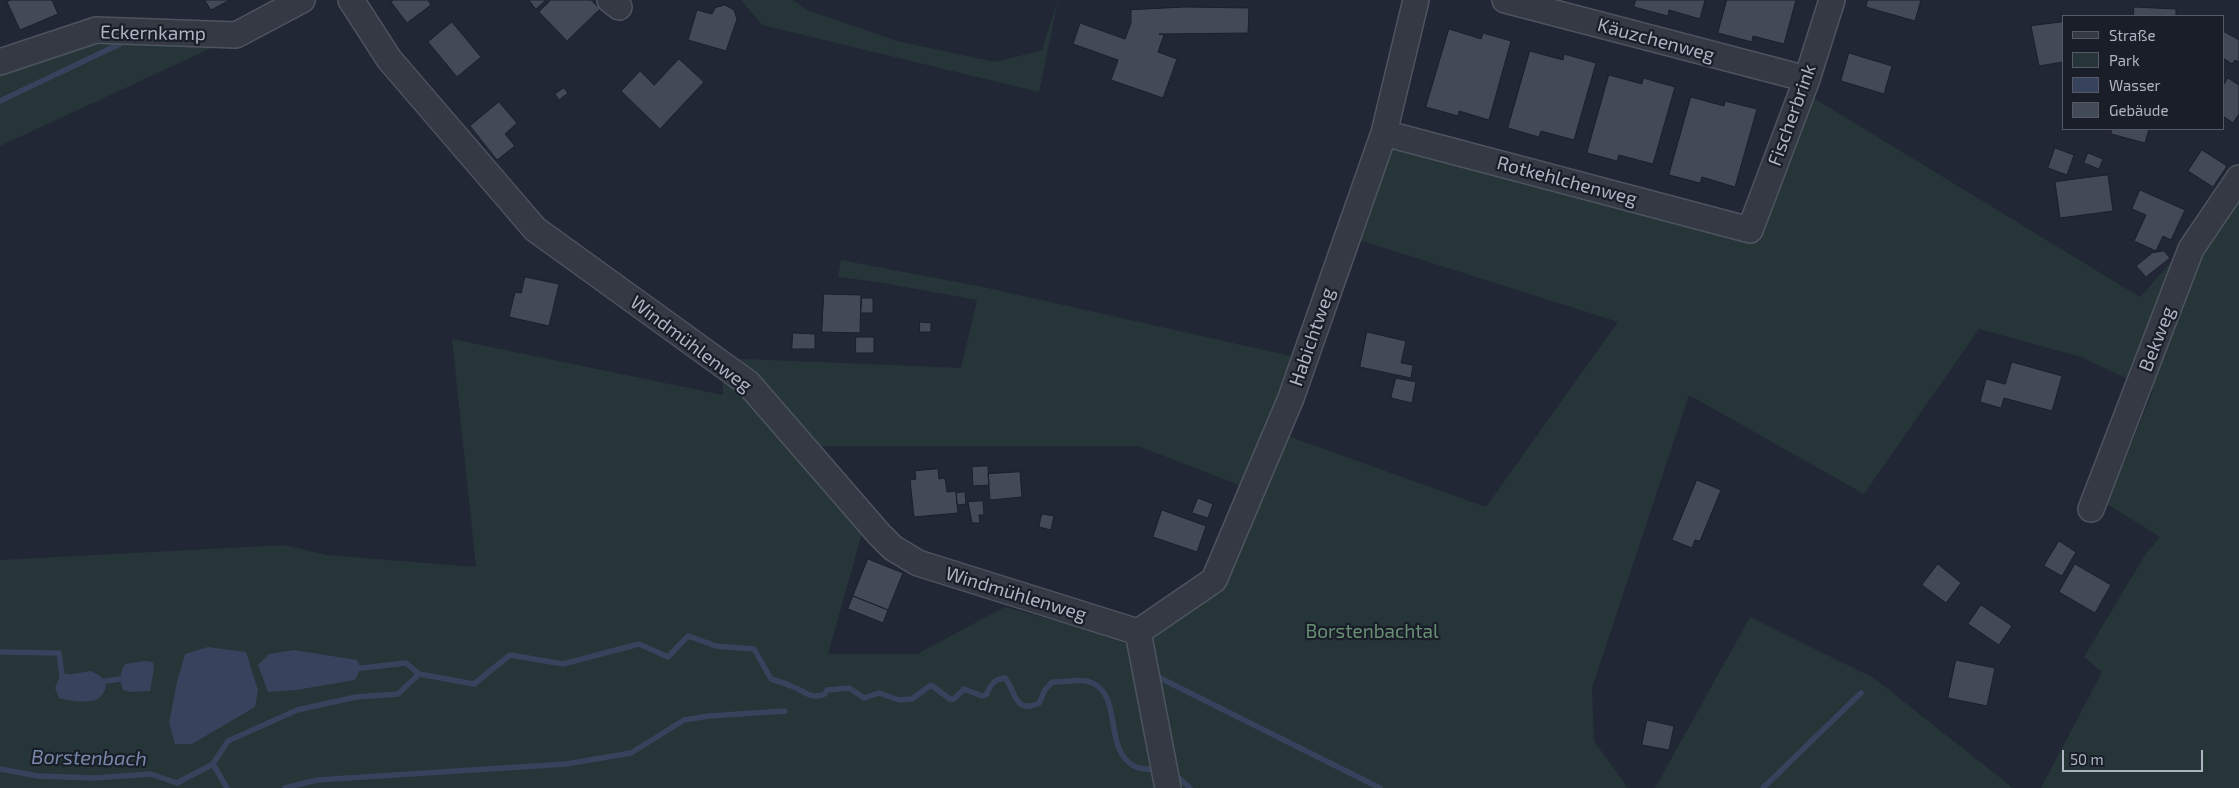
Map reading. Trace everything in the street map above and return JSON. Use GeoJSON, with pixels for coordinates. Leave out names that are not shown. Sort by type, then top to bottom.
{"type":"FeatureCollection","features":[{"type":"Feature","properties":{"kind":"street","name":"Eckernkamp"},"geometry":{"type":"LineString","coordinates":[[0,62],[96,30],[236,35],[302,0]]}},
{"type":"Feature","properties":{"kind":"street","name":"Windmühlenweg"},"geometry":{"type":"LineString","coordinates":[[351,0],[389,59],[535,229],[748,383],[893,548],[918,563],[1138,632]]}},
{"type":"Feature","properties":{"kind":"street","name":"Habichtweg"},"geometry":{"type":"LineString","coordinates":[[1138,632],[1214,580],[1291,398],[1384,133],[1416,0]]}},
{"type":"Feature","properties":{"kind":"street","name":"Käuzchenweg"},"geometry":{"type":"LineString","coordinates":[[1505,0],[1807,79]]}},
{"type":"Feature","properties":{"kind":"street","name":"Fischerbrink"},"geometry":{"type":"LineString","coordinates":[[1750,230],[1807,79],[1832,0]]}},
{"type":"Feature","properties":{"kind":"street","name":"Rotkehlchenweg"},"geometry":{"type":"LineString","coordinates":[[1384,133],[1750,230]]}},
{"type":"Feature","properties":{"kind":"street","name":"Bekweg"},"geometry":{"type":"LineString","coordinates":[[2091,509],[2191,249],[2239,178]]}},
{"type":"Feature","properties":{"kind":"street"},"geometry":{"type":"LineString","coordinates":[[1138,632],[1168,788]]}},
{"type":"Feature","properties":{"kind":"green space"},"geometry":{"type":"Polygon","coordinates":[[[741,0],[793,0],[807,10],[897,41],[995,62],[1042,50],[1058,0],[1039,92],[762,25],[741,0]]]}},
{"type":"Feature","properties":{"kind":"green space"},"geometry":{"type":"Polygon","coordinates":[[[101,31],[231,39],[0,146],[0,69],[101,31]]]}},
{"type":"Feature","properties":{"kind":"green space","name":"Borstenbachtal"},"geometry":{"type":"Polygon","coordinates":[[[1807,94],[2140,297],[2239,186],[2239,788],[2041,788],[2102,672],[2084,657],[2145,555],[2160,537],[2107,504],[2153,391],[2081,357],[1979,329],[1864,494],[1689,395],[1592,688],[1594,741],[1628,788],[0,788],[0,560],[284,545],[327,555],[476,567],[452,339],[723,395],[722,358],[961,368],[977,300],[878,282],[838,277],[841,260],[983,287],[1309,360],[1282,434],[1486,507],[1618,322],[1353,238],[1386,144],[1750,236],[1807,94]],[[799,446],[865,523],[828,654],[917,654],[1005,607],[1133,642],[1221,587],[1257,492],[1138,446],[799,446]]]}},
{"type":"Feature","properties":{"kind":"green space"},"geometry":{"type":"Polygon","coordinates":[[[1750,617],[1874,678],[2013,788],[1655,788],[1750,617]]]}},
{"type":"Feature","properties":{"kind":"water"},"geometry":{"type":"Polygon","coordinates":[[[208,647],[246,652],[258,690],[255,707],[192,744],[175,744],[169,723],[185,654],[208,647]]]}},
{"type":"Feature","properties":{"kind":"water"},"geometry":{"type":"Polygon","coordinates":[[[294,650],[357,660],[361,668],[355,680],[296,690],[268,692],[258,665],[269,654],[294,650]]]}},
{"type":"Feature","properties":{"kind":"water"},"geometry":{"type":"Polygon","coordinates":[[[144,661],[153,662],[154,669],[150,691],[131,692],[123,690],[121,677],[125,664],[144,661]]]}},
{"type":"Feature","properties":{"kind":"water"},"geometry":{"type":"Polygon","coordinates":[[[91,671],[100,676],[105,682],[106,688],[100,697],[95,700],[85,701],[59,698],[55,688],[60,676],[91,671]]]}},
{"type":"Feature","properties":{"kind":"building"},"geometry":{"type":"Polygon","coordinates":[[[11,0],[52,0],[58,14],[20,30],[7,2],[11,0]]]}},
{"type":"Feature","properties":{"kind":"building"},"geometry":{"type":"Polygon","coordinates":[[[205,0],[230,0],[211,10],[205,0]]]}},
{"type":"Feature","properties":{"kind":"building"},"geometry":{"type":"Polygon","coordinates":[[[394,0],[428,0],[431,5],[407,23],[391,2],[394,0]]]}},
{"type":"Feature","properties":{"kind":"building"},"geometry":{"type":"Polygon","coordinates":[[[529,0],[546,0],[536,9],[529,0]]]}},
{"type":"Feature","properties":{"kind":"building"},"geometry":{"type":"Polygon","coordinates":[[[551,0],[591,0],[600,9],[567,41],[539,12],[551,0]]]}},
{"type":"Feature","properties":{"kind":"building"},"geometry":{"type":"Polygon","coordinates":[[[1636,0],[1705,0],[1700,19],[1669,10],[1668,16],[1634,7],[1636,0]]]}},
{"type":"Feature","properties":{"kind":"building"},"geometry":{"type":"Polygon","coordinates":[[[1727,0],[1796,0],[1784,44],[1753,36],[1752,42],[1718,33],[1727,0]]]}},
{"type":"Feature","properties":{"kind":"building"},"geometry":{"type":"Polygon","coordinates":[[[1868,0],[1921,0],[1915,21],[1866,7],[1868,0]]]}},
{"type":"Feature","properties":{"kind":"building"},"geometry":{"type":"Polygon","coordinates":[[[725,5],[734,10],[737,19],[726,51],[688,40],[697,10],[712,14],[715,8],[725,5]]]}},
{"type":"Feature","properties":{"kind":"building"},"geometry":{"type":"Polygon","coordinates":[[[1185,7],[1249,8],[1248,33],[1159,34],[1164,35],[1158,52],[1177,59],[1163,98],[1111,80],[1118,60],[1073,44],[1080,23],[1125,39],[1131,23],[1131,10],[1185,7]]]}},
{"type":"Feature","properties":{"kind":"building"},"geometry":{"type":"Polygon","coordinates":[[[2134,7],[2176,9],[2176,15],[2134,15],[2134,7]]]}},
{"type":"Feature","properties":{"kind":"building"},"geometry":{"type":"Polygon","coordinates":[[[452,22],[481,57],[457,77],[428,42],[452,22]]]}},
{"type":"Feature","properties":{"kind":"building"},"geometry":{"type":"Polygon","coordinates":[[[2062,22],[2062,62],[2039,66],[2031,26],[2062,22]]]}},
{"type":"Feature","properties":{"kind":"building"},"geometry":{"type":"Polygon","coordinates":[[[1449,29],[1481,39],[1483,33],[1511,41],[1489,120],[1459,111],[1458,116],[1426,107],[1449,29]]]}},
{"type":"Feature","properties":{"kind":"building"},"geometry":{"type":"Polygon","coordinates":[[[2224,32],[2239,40],[2239,62],[2235,60],[2232,64],[2224,59],[2224,32]]]}},
{"type":"Feature","properties":{"kind":"building"},"geometry":{"type":"Polygon","coordinates":[[[1530,51],[1563,60],[1564,54],[1596,63],[1574,140],[1541,131],[1539,137],[1508,128],[1530,51]]]}},
{"type":"Feature","properties":{"kind":"building"},"geometry":{"type":"Polygon","coordinates":[[[1849,53],[1892,66],[1884,94],[1841,81],[1849,53]]]}},
{"type":"Feature","properties":{"kind":"building"},"geometry":{"type":"Polygon","coordinates":[[[679,59],[704,82],[660,129],[621,91],[640,71],[654,85],[679,59]]]}},
{"type":"Feature","properties":{"kind":"building"},"geometry":{"type":"Polygon","coordinates":[[[1609,75],[1642,84],[1643,78],[1675,87],[1653,164],[1619,155],[1617,161],[1587,153],[1609,75]]]}},
{"type":"Feature","properties":{"kind":"building"},"geometry":{"type":"Polygon","coordinates":[[[2228,78],[2239,85],[2239,114],[2233,123],[2224,117],[2224,84],[2228,78]]]}},
{"type":"Feature","properties":{"kind":"building"},"geometry":{"type":"Polygon","coordinates":[[[564,88],[568,93],[559,100],[555,94],[564,88]]]}},
{"type":"Feature","properties":{"kind":"building"},"geometry":{"type":"Polygon","coordinates":[[[1691,97],[1724,106],[1725,101],[1757,109],[1735,187],[1702,177],[1700,183],[1669,175],[1691,97]]]}},
{"type":"Feature","properties":{"kind":"building"},"geometry":{"type":"Polygon","coordinates":[[[499,102],[517,123],[505,134],[515,146],[497,160],[470,126],[499,102]]]}},
{"type":"Feature","properties":{"kind":"building"},"geometry":{"type":"Polygon","coordinates":[[[2112,130],[2149,130],[2145,143],[2111,134],[2112,130]]]}},
{"type":"Feature","properties":{"kind":"building"},"geometry":{"type":"Polygon","coordinates":[[[2055,148],[2074,155],[2067,175],[2048,168],[2055,148]]]}},
{"type":"Feature","properties":{"kind":"building"},"geometry":{"type":"Polygon","coordinates":[[[2202,150],[2227,166],[2213,187],[2188,171],[2202,150]]]}},
{"type":"Feature","properties":{"kind":"building"},"geometry":{"type":"Polygon","coordinates":[[[2088,153],[2103,159],[2099,169],[2084,163],[2088,153]]]}},
{"type":"Feature","properties":{"kind":"building"},"geometry":{"type":"Polygon","coordinates":[[[2108,175],[2113,211],[2060,218],[2055,182],[2108,175]]]}},
{"type":"Feature","properties":{"kind":"building"},"geometry":{"type":"Polygon","coordinates":[[[2140,190],[2185,210],[2171,240],[2163,236],[2156,251],[2134,241],[2146,215],[2132,209],[2140,190]]]}},
{"type":"Feature","properties":{"kind":"building"},"geometry":{"type":"Polygon","coordinates":[[[2164,251],[2170,258],[2146,277],[2136,266],[2152,253],[2164,251]]]}},
{"type":"Feature","properties":{"kind":"building"},"geometry":{"type":"Polygon","coordinates":[[[525,277],[559,284],[549,326],[509,317],[515,292],[521,293],[525,277]]]}},
{"type":"Feature","properties":{"kind":"building"},"geometry":{"type":"Polygon","coordinates":[[[824,294],[861,295],[860,333],[822,332],[824,294]]]}},
{"type":"Feature","properties":{"kind":"building"},"geometry":{"type":"Polygon","coordinates":[[[862,298],[873,298],[873,313],[861,313],[862,298]]]}},
{"type":"Feature","properties":{"kind":"building"},"geometry":{"type":"Polygon","coordinates":[[[920,322],[931,323],[931,332],[920,332],[920,322]]]}},
{"type":"Feature","properties":{"kind":"building"},"geometry":{"type":"Polygon","coordinates":[[[1367,332],[1406,341],[1401,363],[1413,365],[1411,378],[1360,367],[1367,332]]]}},
{"type":"Feature","properties":{"kind":"building"},"geometry":{"type":"Polygon","coordinates":[[[793,333],[815,334],[815,349],[792,349],[793,333]]]}},
{"type":"Feature","properties":{"kind":"building"},"geometry":{"type":"Polygon","coordinates":[[[856,337],[874,337],[874,353],[856,353],[856,337]]]}},
{"type":"Feature","properties":{"kind":"building"},"geometry":{"type":"Polygon","coordinates":[[[2012,362],[2062,376],[2052,411],[2004,398],[2001,408],[1980,402],[1986,379],[2005,384],[2012,362]]]}},
{"type":"Feature","properties":{"kind":"building"},"geometry":{"type":"Polygon","coordinates":[[[1396,378],[1416,382],[1412,403],[1391,398],[1396,378]]]}},
{"type":"Feature","properties":{"kind":"building"},"geometry":{"type":"Polygon","coordinates":[[[988,466],[989,485],[973,486],[972,467],[988,466]]]}},
{"type":"Feature","properties":{"kind":"building"},"geometry":{"type":"Polygon","coordinates":[[[938,469],[939,479],[945,478],[947,492],[956,491],[958,513],[914,517],[910,480],[916,479],[915,471],[938,469]]]}},
{"type":"Feature","properties":{"kind":"building"},"geometry":{"type":"Polygon","coordinates":[[[1020,472],[1022,497],[990,500],[988,474],[1020,472]]]}},
{"type":"Feature","properties":{"kind":"building"},"geometry":{"type":"Polygon","coordinates":[[[1697,480],[1721,490],[1700,541],[1695,540],[1692,548],[1672,540],[1697,480]]]}},
{"type":"Feature","properties":{"kind":"building"},"geometry":{"type":"Polygon","coordinates":[[[965,492],[966,504],[957,505],[956,493],[965,492]]]}},
{"type":"Feature","properties":{"kind":"building"},"geometry":{"type":"Polygon","coordinates":[[[1198,498],[1213,504],[1208,518],[1192,513],[1198,498]]]}},
{"type":"Feature","properties":{"kind":"building"},"geometry":{"type":"Polygon","coordinates":[[[983,501],[984,515],[979,515],[980,523],[972,523],[968,502],[983,501]]]}},
{"type":"Feature","properties":{"kind":"building"},"geometry":{"type":"Polygon","coordinates":[[[1162,510],[1206,526],[1197,552],[1153,537],[1162,510]]]}},
{"type":"Feature","properties":{"kind":"building"},"geometry":{"type":"Polygon","coordinates":[[[1042,514],[1054,516],[1051,530],[1039,527],[1042,514]]]}},
{"type":"Feature","properties":{"kind":"building"},"geometry":{"type":"Polygon","coordinates":[[[2059,541],[2076,552],[2062,576],[2044,566],[2059,541]]]}},
{"type":"Feature","properties":{"kind":"building"},"geometry":{"type":"Polygon","coordinates":[[[868,559],[903,573],[888,610],[853,596],[868,559]]]}},
{"type":"Feature","properties":{"kind":"building"},"geometry":{"type":"Polygon","coordinates":[[[1938,564],[1961,583],[1946,603],[1922,585],[1938,564]]]}},
{"type":"Feature","properties":{"kind":"building"},"geometry":{"type":"Polygon","coordinates":[[[2075,564],[2111,585],[2095,613],[2059,592],[2075,564]]]}},
{"type":"Feature","properties":{"kind":"building"},"geometry":{"type":"Polygon","coordinates":[[[853,596],[888,610],[883,623],[848,609],[853,596]]]}},
{"type":"Feature","properties":{"kind":"building"},"geometry":{"type":"Polygon","coordinates":[[[1981,605],[2012,626],[1999,645],[1968,624],[1981,605]]]}},
{"type":"Feature","properties":{"kind":"building"},"geometry":{"type":"Polygon","coordinates":[[[1956,660],[1995,668],[1987,706],[1948,698],[1956,660]]]}},
{"type":"Feature","properties":{"kind":"building"},"geometry":{"type":"Polygon","coordinates":[[[1647,720],[1674,726],[1669,750],[1642,745],[1647,720]]]}},
{"type":"Feature","properties":{"kind":"waterway"},"geometry":{"type":"LineString","coordinates":[[0,101],[126,41]]}},
{"type":"Feature","properties":{"kind":"waterway","name":"Borstenbach"},"geometry":{"type":"LineString","coordinates":[[0,769],[38,776],[94,778],[151,774],[177,783],[213,764],[228,741],[297,710],[356,697],[398,694],[419,674],[474,684],[510,655],[563,664],[639,644],[668,657],[688,636],[716,646],[754,649],[771,679],[815,696],[825,694],[827,690],[849,688],[864,698],[879,693],[899,700],[912,699],[931,685],[950,699],[954,699],[964,689],[982,696],[987,694],[993,683],[1005,678],[1020,704],[1031,706],[1039,703],[1045,690],[1052,682],[1081,680],[1090,682],[1100,688],[1107,698],[1118,747],[1124,758],[1136,767],[1153,770]]}},
{"type":"Feature","properties":{"kind":"waterway"},"geometry":{"type":"LineString","coordinates":[[0,652],[59,653],[62,676],[68,677]]}},
{"type":"Feature","properties":{"kind":"waterway"},"geometry":{"type":"LineString","coordinates":[[353,669],[406,663],[419,674]]}},
{"type":"Feature","properties":{"kind":"waterway"},"geometry":{"type":"LineString","coordinates":[[1154,675],[1380,788]]}},
{"type":"Feature","properties":{"kind":"waterway"},"geometry":{"type":"LineString","coordinates":[[99,682],[127,678]]}},
{"type":"Feature","properties":{"kind":"waterway"},"geometry":{"type":"LineString","coordinates":[[1763,788],[1861,693]]}},
{"type":"Feature","properties":{"kind":"waterway"},"geometry":{"type":"LineString","coordinates":[[285,788],[317,780],[566,764],[631,753],[684,720],[709,716],[785,711]]}},
{"type":"Feature","properties":{"kind":"waterway"},"geometry":{"type":"LineString","coordinates":[[213,764],[227,788]]}},
{"type":"Feature","properties":{"kind":"waterway","name":"Borstenbach"},"geometry":{"type":"LineString","coordinates":[[1180,779],[1190,788]]}}]}
